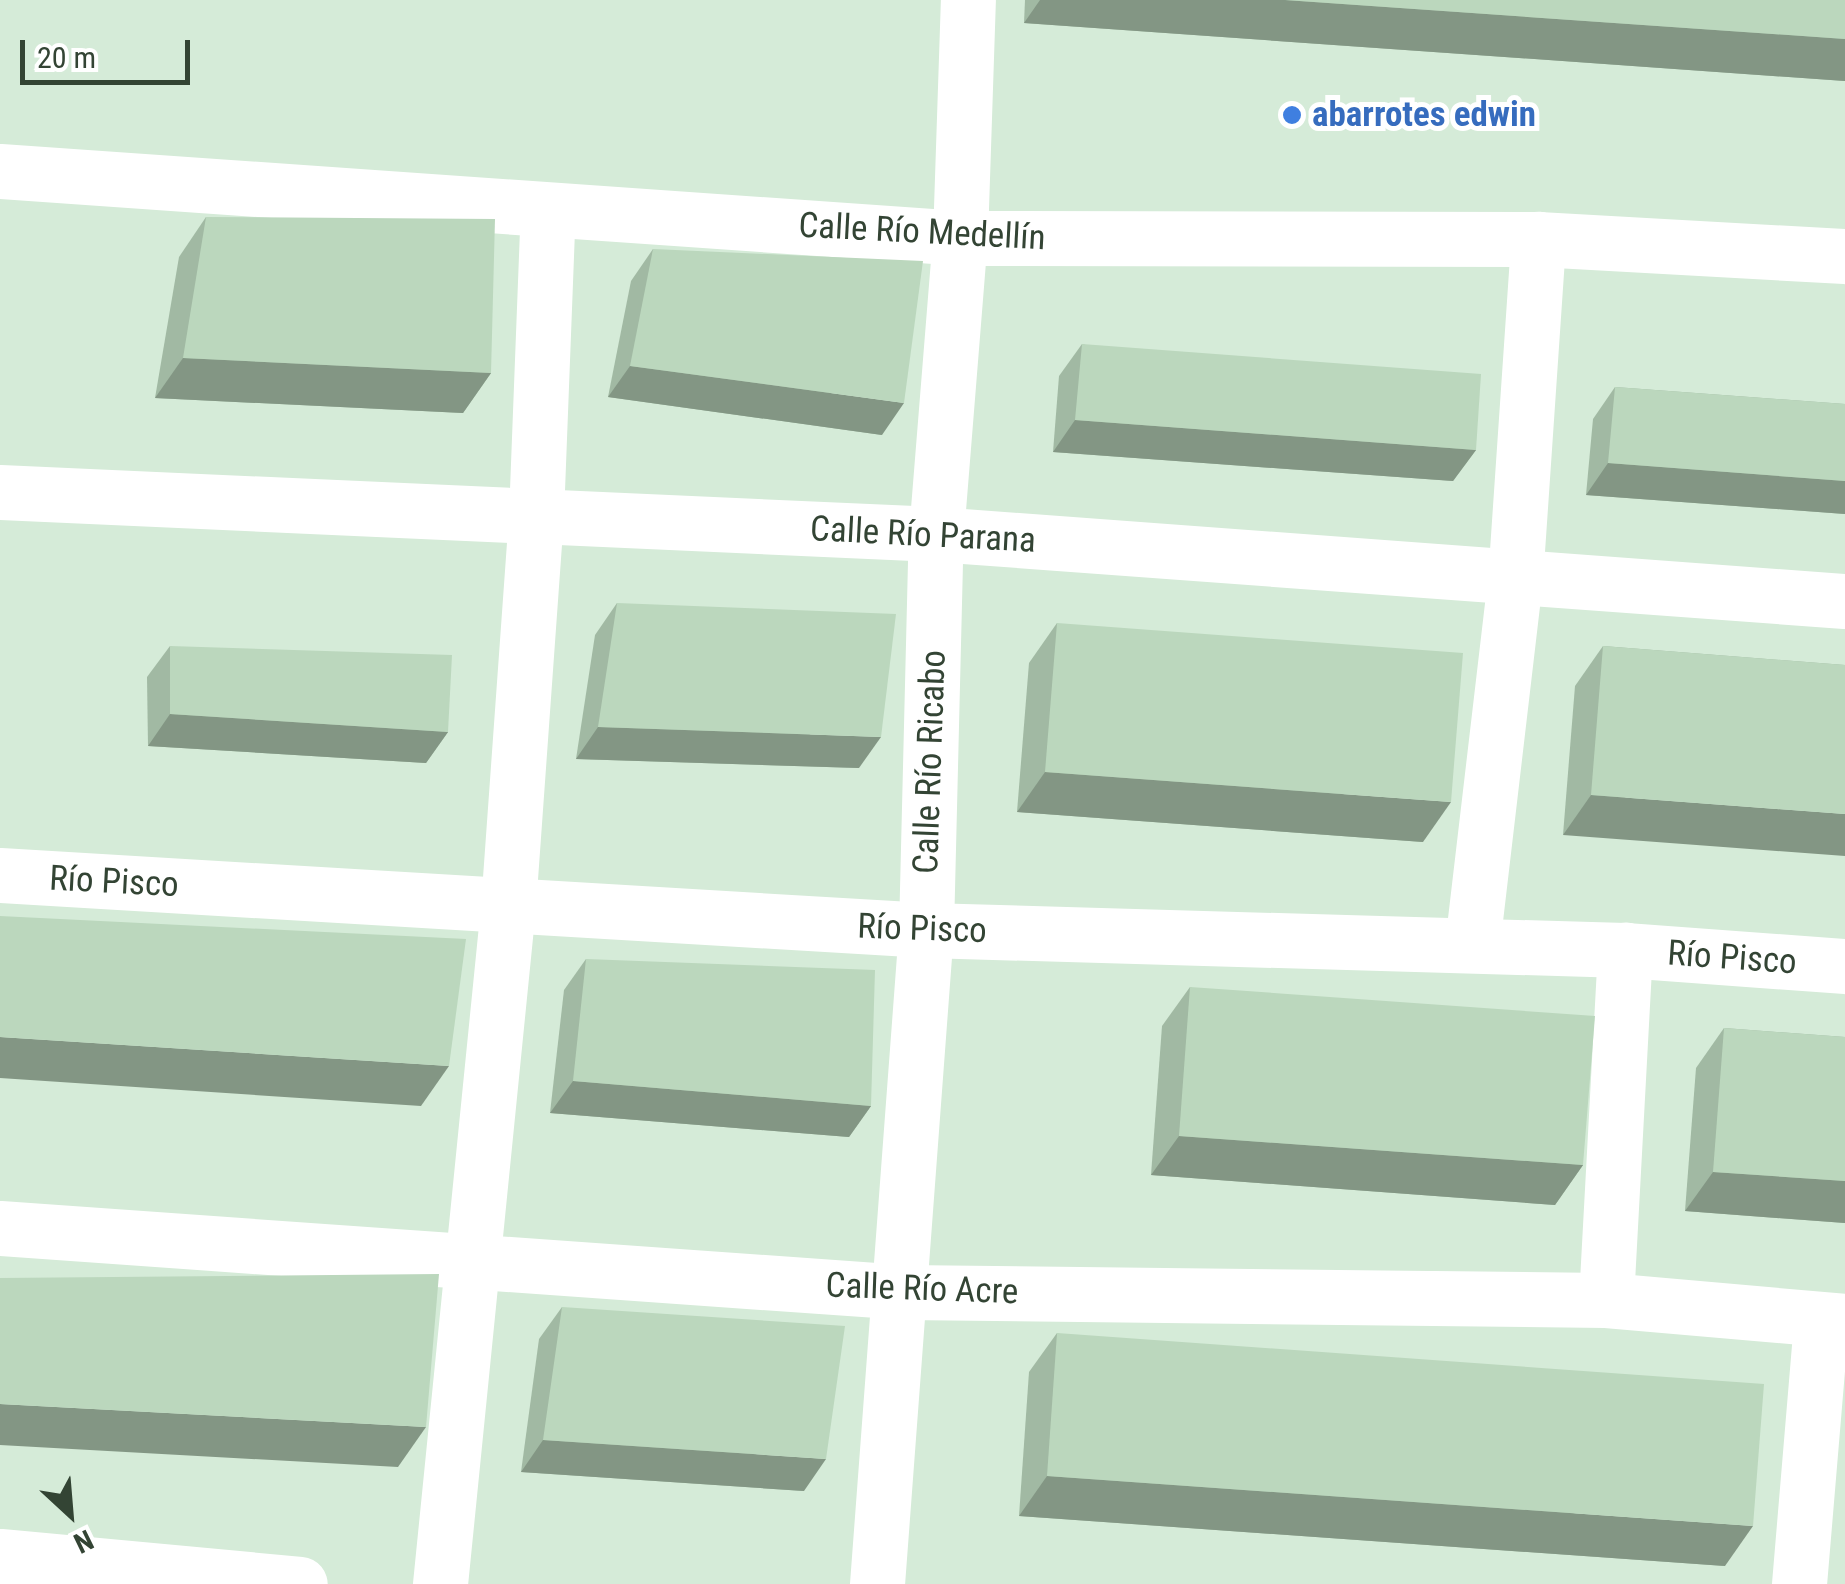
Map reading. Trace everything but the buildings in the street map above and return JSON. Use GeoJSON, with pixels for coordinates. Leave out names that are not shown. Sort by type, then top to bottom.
{"type":"FeatureCollection","features":[{"type":"Feature","properties":{"kind":"street","name":"Calle Río Ricabo"},"geometry":{"type":"LineString","coordinates":[[877,1584],[903,1292],[926,930],[936,534],[960,238],[968,0]]}},
{"type":"Feature","properties":{"kind":"street","name":"Calle Río Medellín"},"geometry":{"type":"LineString","coordinates":[[0,171],[960,238],[1538,238],[1845,256]]}},
{"type":"Feature","properties":{"kind":"street"},"geometry":{"type":"LineString","coordinates":[[440,1584],[508,906],[536,516],[548,210]]}},
{"type":"Feature","properties":{"kind":"street"},"geometry":{"type":"LineString","coordinates":[[1472,946],[1515,580],[1538,238]]}},
{"type":"Feature","properties":{"kind":"street","name":"Calle Río Parana"},"geometry":{"type":"LineString","coordinates":[[0,492],[936,534],[1515,580],[1845,601]]}},
{"type":"Feature","properties":{"kind":"street","name":"Río Pisco"},"geometry":{"type":"LineString","coordinates":[[0,875],[926,930],[1625,950],[1845,966]]}},
{"type":"Feature","properties":{"kind":"street"},"geometry":{"type":"LineString","coordinates":[[1606,1300],[1625,950]]}},
{"type":"Feature","properties":{"kind":"street","name":"Calle Río Acre"},"geometry":{"type":"LineString","coordinates":[[0,1228],[472,1258],[903,1292],[1606,1300],[1833,1320]]}},
{"type":"Feature","properties":{"kind":"street"},"geometry":{"type":"LineString","coordinates":[[1800,1584],[1833,1320]]}},
{"type":"Feature","properties":{"kind":"street"},"geometry":{"type":"LineString","coordinates":[[0,1556],[300,1584]]}},
{"type":"Feature","properties":{"kind":"shaded area"},"geometry":{"type":"Polygon","coordinates":[[[0,0],[1845,0],[1845,1584],[0,1584],[0,0]]]}},
{"type":"Feature","properties":{"kind":"place","name":"abarrotes edwin"},"geometry":{"type":"Point","coordinates":[1292,115]}}]}
